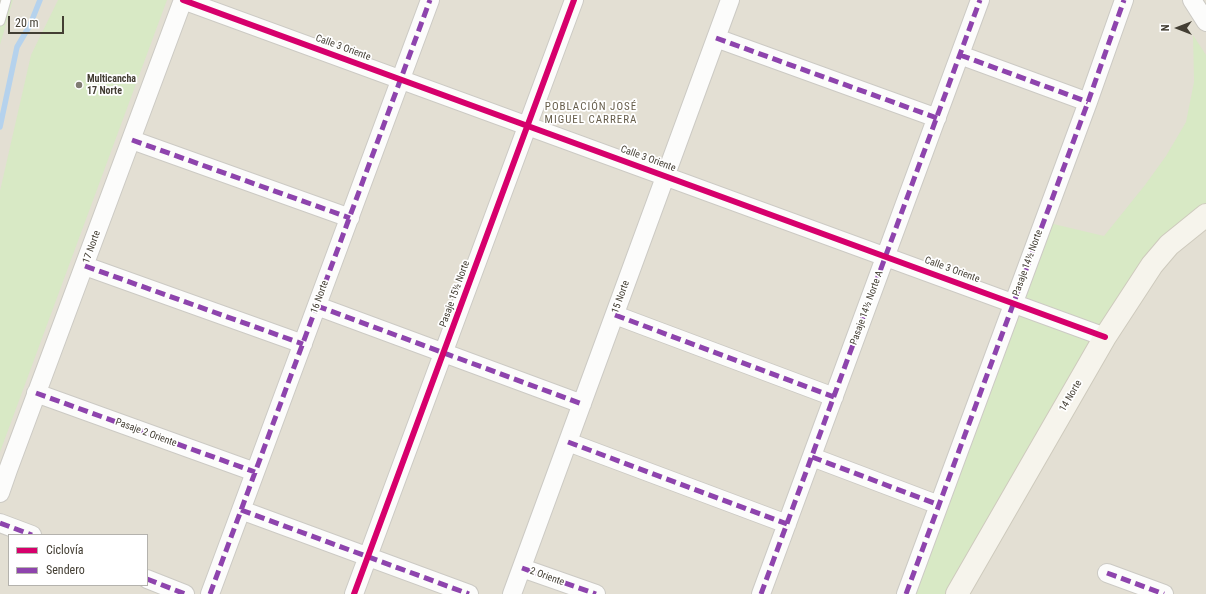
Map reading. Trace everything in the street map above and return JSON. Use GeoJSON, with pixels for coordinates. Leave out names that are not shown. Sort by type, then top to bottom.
{"type":"FeatureCollection","features":[{"type":"Feature","properties":{"kind":"street","name":"Calle 3 Oriente"},"geometry":{"type":"LineString","coordinates":[[183,0],[1105,337]]}},
{"type":"Feature","properties":{"kind":"street","name":"17 Norte"},"geometry":{"type":"LineString","coordinates":[[0,493],[183,0]]}},
{"type":"Feature","properties":{"kind":"street","name":"16 Norte"},"geometry":{"type":"LineString","coordinates":[[210,594],[430,0]]}},
{"type":"Feature","properties":{"kind":"street","name":"Pasaje 15½ Norte"},"geometry":{"type":"LineString","coordinates":[[354,594],[574,0]]}},
{"type":"Feature","properties":{"kind":"street","name":"15 Norte"},"geometry":{"type":"LineString","coordinates":[[512,594],[730,0]]}},
{"type":"Feature","properties":{"kind":"street","name":"Pasaje 14½ Norte A"},"geometry":{"type":"LineString","coordinates":[[761,594],[980,0]]}},
{"type":"Feature","properties":{"kind":"street","name":"Pasaje 14½ Norte"},"geometry":{"type":"LineString","coordinates":[[906,594],[1088,102],[1124,0]]}},
{"type":"Feature","properties":{"kind":"street"},"geometry":{"type":"LineString","coordinates":[[1192,0],[1206,22]]}},
{"type":"Feature","properties":{"kind":"street"},"geometry":{"type":"LineString","coordinates":[[716,38],[937,118]]}},
{"type":"Feature","properties":{"kind":"street"},"geometry":{"type":"LineString","coordinates":[[960,55],[1088,102]]}},
{"type":"Feature","properties":{"kind":"street"},"geometry":{"type":"LineString","coordinates":[[132,140],[350,218]]}},
{"type":"Feature","properties":{"kind":"street","name":"14 Norte"},"geometry":{"type":"LineString","coordinates":[[957,594],[1105,337],[1152,264],[1169,245],[1206,215]]}},
{"type":"Feature","properties":{"kind":"street"},"geometry":{"type":"LineString","coordinates":[[85,266],[303,344]]}},
{"type":"Feature","properties":{"kind":"street"},"geometry":{"type":"LineString","coordinates":[[317,306],[582,404]]}},
{"type":"Feature","properties":{"kind":"street"},"geometry":{"type":"LineString","coordinates":[[615,315],[834,397]]}},
{"type":"Feature","properties":{"kind":"street","name":"Pasaje 2 Oriente"},"geometry":{"type":"LineString","coordinates":[[36,393],[255,472]]}},
{"type":"Feature","properties":{"kind":"street"},"geometry":{"type":"LineString","coordinates":[[568,442],[787,524]]}},
{"type":"Feature","properties":{"kind":"street"},"geometry":{"type":"LineString","coordinates":[[812,458],[939,505]]}},
{"type":"Feature","properties":{"kind":"street"},"geometry":{"type":"LineString","coordinates":[[241,510],[469,594]]}},
{"type":"Feature","properties":{"kind":"street"},"geometry":{"type":"LineString","coordinates":[[0,523],[29,534]]}},
{"type":"Feature","properties":{"kind":"street","name":"2 Oriente"},"geometry":{"type":"LineString","coordinates":[[522,568],[596,594]]}},
{"type":"Feature","properties":{"kind":"street"},"geometry":{"type":"LineString","coordinates":[[1107,573],[1164,594]]}},
{"type":"Feature","properties":{"kind":"street"},"geometry":{"type":"LineString","coordinates":[[148,579],[185,594]]}},
{"type":"Feature","properties":{"kind":"lane"},"geometry":{"type":"LineString","coordinates":[[0,21],[6,0]]}},
{"type":"Feature","properties":{"kind":"shaded area"},"geometry":{"type":"Polygon","coordinates":[[[0,0],[1206,0],[1206,594],[0,594],[0,0]]]}},
{"type":"Feature","properties":{"kind":"green space"},"geometry":{"type":"Polygon","coordinates":[[[0,0],[13,0],[0,45],[0,0]]]}},
{"type":"Feature","properties":{"kind":"green space"},"geometry":{"type":"Polygon","coordinates":[[[58,0],[167,0],[0,452],[0,191],[31,55],[58,0]]]}},
{"type":"Feature","properties":{"kind":"green space"},"geometry":{"type":"Polygon","coordinates":[[[1193,35],[1206,55],[1206,218],[1162,244],[952,594],[911,594],[1045,222],[1104,236],[1145,185],[1166,156],[1186,122],[1194,82],[1193,35]]]}},
{"type":"Feature","properties":{"kind":"waterway"},"geometry":{"type":"LineString","coordinates":[[0,127],[17,47],[30,25],[40,0]]}},
{"type":"Feature","properties":{"kind":"marked path"},"geometry":{"type":"LineString","coordinates":[[210,594],[430,0]]}},
{"type":"Feature","properties":{"kind":"marked path"},"geometry":{"type":"LineString","coordinates":[[761,594],[980,0]]}},
{"type":"Feature","properties":{"kind":"marked path"},"geometry":{"type":"LineString","coordinates":[[906,594],[1088,102],[1124,0]]}},
{"type":"Feature","properties":{"kind":"marked path"},"geometry":{"type":"LineString","coordinates":[[716,38],[937,118]]}},
{"type":"Feature","properties":{"kind":"marked path"},"geometry":{"type":"LineString","coordinates":[[960,55],[1088,102]]}},
{"type":"Feature","properties":{"kind":"marked path"},"geometry":{"type":"LineString","coordinates":[[132,140],[350,218]]}},
{"type":"Feature","properties":{"kind":"marked path"},"geometry":{"type":"LineString","coordinates":[[85,266],[303,344]]}},
{"type":"Feature","properties":{"kind":"marked path"},"geometry":{"type":"LineString","coordinates":[[317,306],[582,404]]}},
{"type":"Feature","properties":{"kind":"marked path"},"geometry":{"type":"LineString","coordinates":[[615,315],[834,397]]}},
{"type":"Feature","properties":{"kind":"marked path"},"geometry":{"type":"LineString","coordinates":[[36,393],[255,472]]}},
{"type":"Feature","properties":{"kind":"marked path"},"geometry":{"type":"LineString","coordinates":[[568,442],[787,524]]}},
{"type":"Feature","properties":{"kind":"marked path"},"geometry":{"type":"LineString","coordinates":[[812,457],[939,505]]}},
{"type":"Feature","properties":{"kind":"marked path"},"geometry":{"type":"LineString","coordinates":[[241,510],[469,594]]}},
{"type":"Feature","properties":{"kind":"marked path"},"geometry":{"type":"LineString","coordinates":[[0,523],[29,534]]}},
{"type":"Feature","properties":{"kind":"marked path"},"geometry":{"type":"LineString","coordinates":[[522,568],[596,594]]}},
{"type":"Feature","properties":{"kind":"marked path"},"geometry":{"type":"LineString","coordinates":[[1107,573],[1164,594]]}},
{"type":"Feature","properties":{"kind":"marked path"},"geometry":{"type":"LineString","coordinates":[[148,579],[185,594]]}},
{"type":"Feature","properties":{"kind":"cycle path"},"geometry":{"type":"LineString","coordinates":[[183,0],[1105,337]]}},
{"type":"Feature","properties":{"kind":"cycle path"},"geometry":{"type":"LineString","coordinates":[[354,594],[574,0]]}},
{"type":"Feature","properties":{"kind":"place","name":"Multicancha 17 Norte"},"geometry":{"type":"Point","coordinates":[79,85]}},
{"type":"Feature","properties":{"kind":"district","name":"POBLACIÓN JOSÉ MIGUEL CARRERA"},"geometry":{"type":"Point","coordinates":[591,113]}}]}
